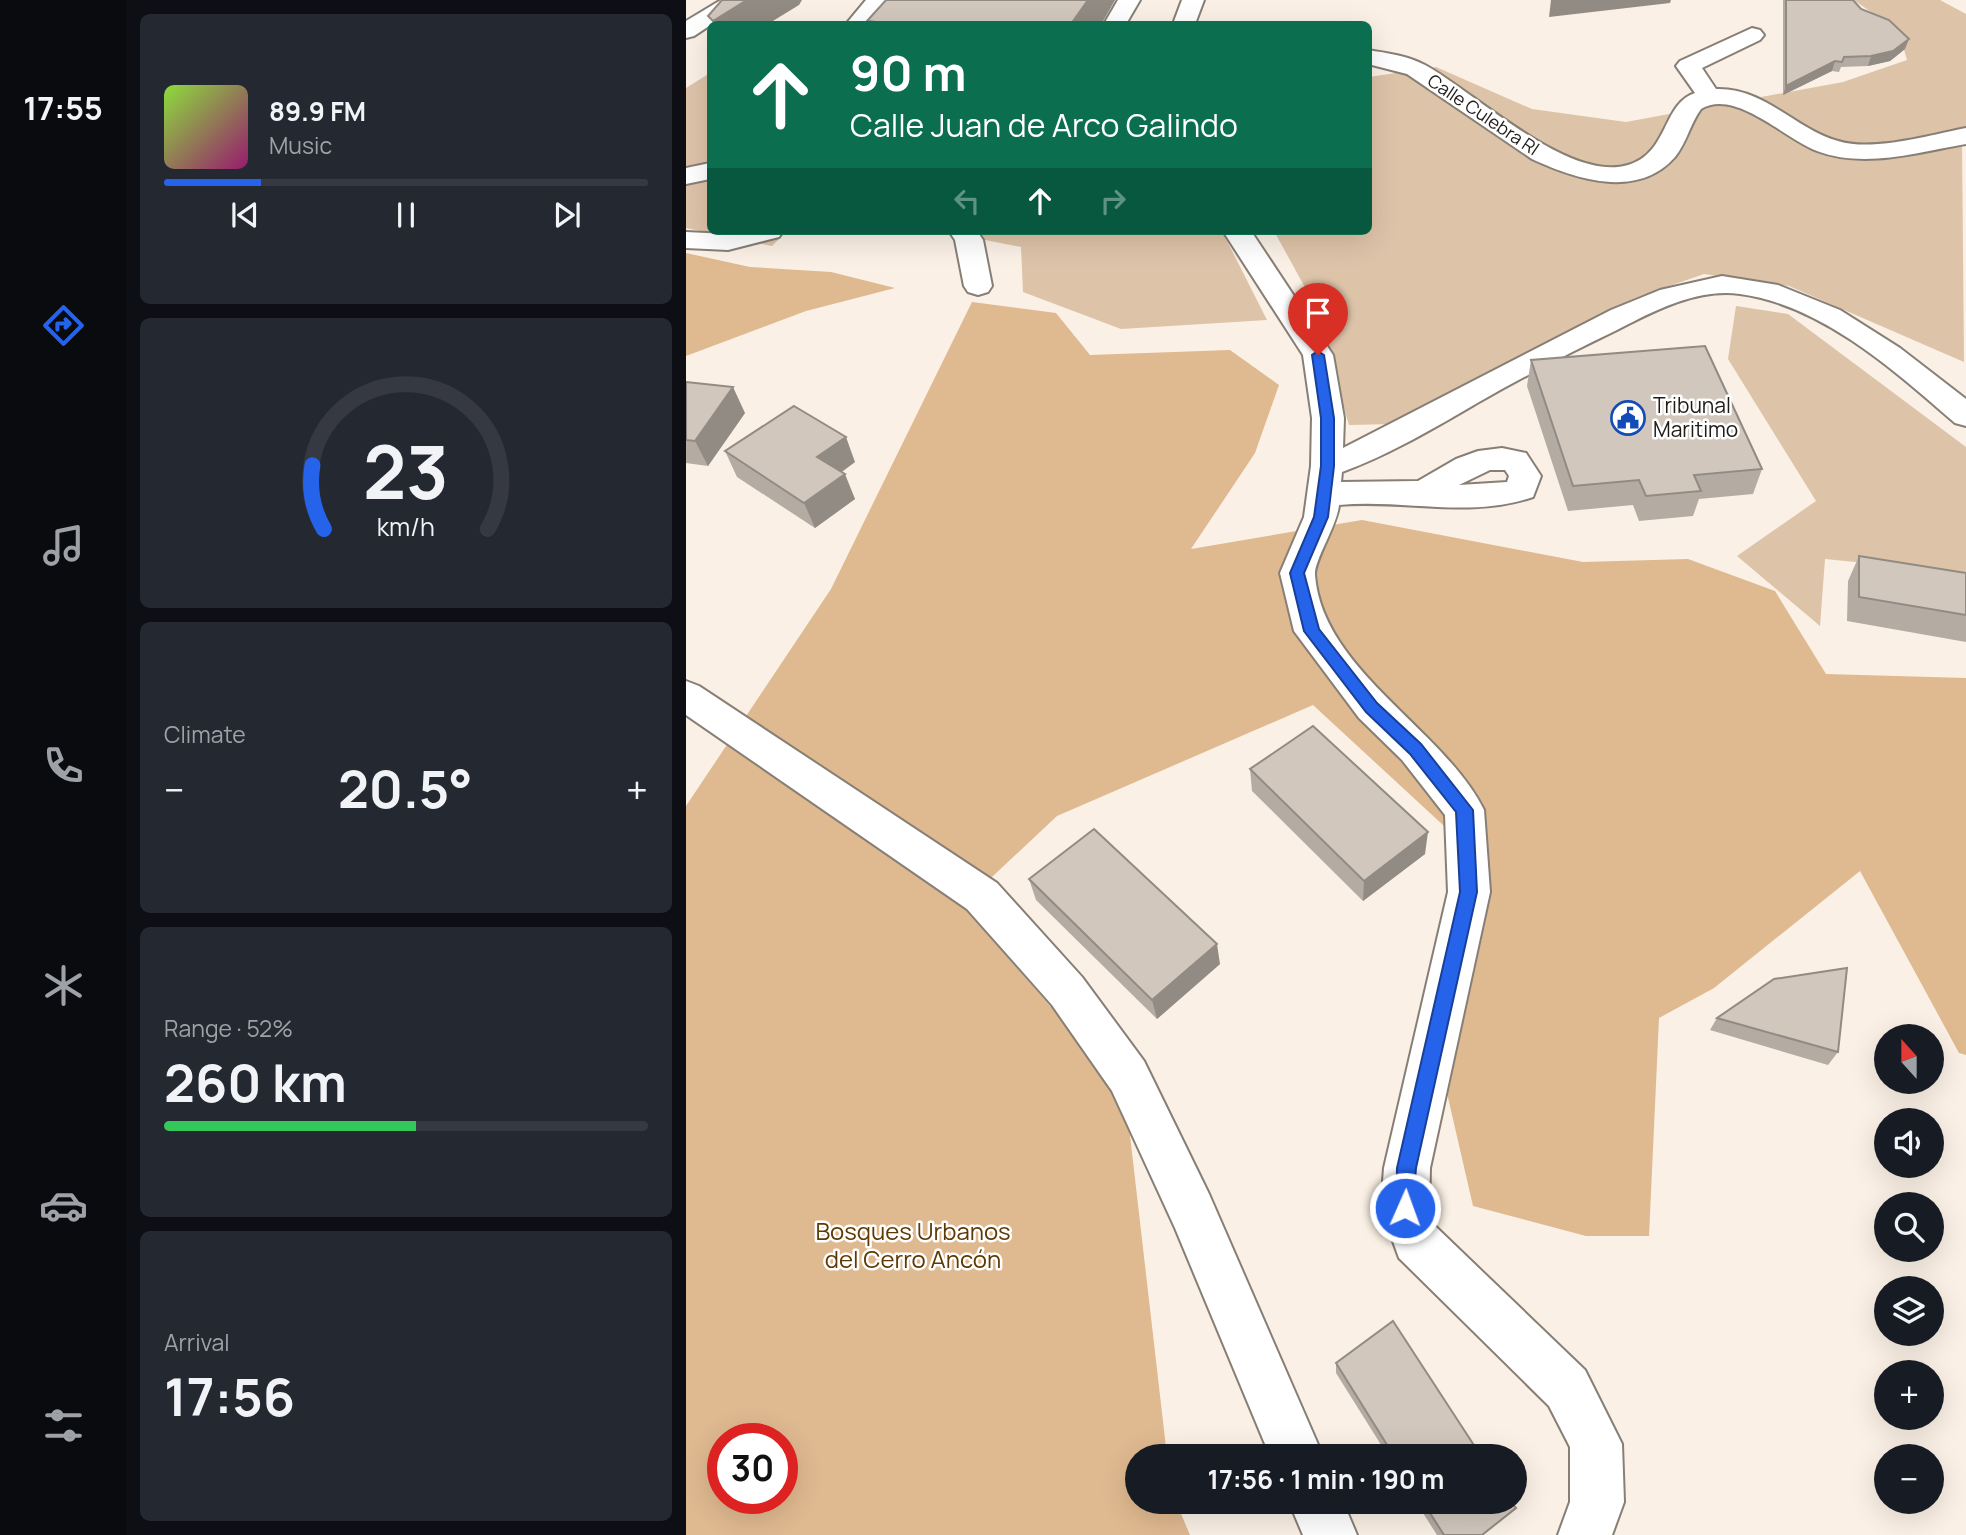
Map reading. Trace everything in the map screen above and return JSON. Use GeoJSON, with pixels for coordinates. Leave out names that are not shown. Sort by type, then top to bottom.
{"type":"FeatureCollection","features":[{"type":"Feature","properties":{"kind":"street"},"geometry":{"type":"LineString","coordinates":[[686,31],[737,0]]}},
{"type":"Feature","properties":{"kind":"street"},"geometry":{"type":"LineString","coordinates":[[860,21],[878,0]]}},
{"type":"Feature","properties":{"kind":"street"},"geometry":{"type":"LineString","coordinates":[[1117,21],[1129,0]]}},
{"type":"Feature","properties":{"kind":"street"},"geometry":{"type":"LineString","coordinates":[[1185,21],[1194,0]]}},
{"type":"Feature","properties":{"kind":"street"},"geometry":{"type":"LineString","coordinates":[[1752,35],[1688,66],[1710,98],[1721,96],[1751,102],[1791,130],[1832,148],[1887,150],[1966,136]]}},
{"type":"Feature","properties":{"kind":"street","name":"Calle Culebra Rl"},"geometry":{"type":"LineString","coordinates":[[1372,58],[1414,69],[1545,156],[1589,172],[1626,174],[1652,166],[1674,139],[1683,112],[1697,101],[1710,98]]}},
{"type":"Feature","properties":{"kind":"street"},"geometry":{"type":"LineString","coordinates":[[686,176],[707,172]]}},
{"type":"Feature","properties":{"kind":"street"},"geometry":{"type":"LineString","coordinates":[[686,240],[728,242],[754,235]]}},
{"type":"Feature","properties":{"kind":"street"},"geometry":{"type":"LineString","coordinates":[[966,235],[978,286]]}},
{"type":"Feature","properties":{"kind":"street"},"geometry":{"type":"LineString","coordinates":[[1240,235],[1318,355],[1328,418],[1326,480],[1321,517],[1297,573],[1312,631],[1372,708],[1415,749],[1464,810],[1469,892],[1407,1168],[1405,1208],[1416,1241],[1567,1388],[1596,1444],[1597,1502],[1585,1535]]}},
{"type":"Feature","properties":{"kind":"street"},"geometry":{"type":"LineString","coordinates":[[1326,480],[1367,453],[1541,355],[1644,305],[1687,291],[1737,285],[1794,298],[1872,343],[1927,381],[1966,416]]}},
{"type":"Feature","properties":{"kind":"street"},"geometry":{"type":"LineString","coordinates":[[1326,480],[1424,492]]}},
{"type":"Feature","properties":{"kind":"street"},"geometry":{"type":"LineString","coordinates":[[686,696],[982,896],[1067,991],[1128,1076],[1192,1211],[1292,1444]]}},
{"type":"Feature","properties":{"kind":"street"},"geometry":{"type":"LineString","coordinates":[[1321,1514],[1330,1535]]}},
{"type":"Feature","properties":{"kind":"shaded area"},"geometry":{"type":"Polygon","coordinates":[[[1854,0],[1940,0],[1966,14],[1966,138],[1962,143],[1964,362],[1789,286],[1704,274],[1635,298],[1393,424],[1349,425],[1313,302],[1276,235],[1372,235],[1372,77],[1436,67],[1532,109],[1626,122],[1843,82],[1907,60],[1899,32],[1854,0]]]}},
{"type":"Feature","properties":{"kind":"shaded area"},"geometry":{"type":"Polygon","coordinates":[[[707,75],[707,232],[686,228],[686,88],[707,75]]]}},
{"type":"Feature","properties":{"kind":"shaded area"},"geometry":{"type":"Polygon","coordinates":[[[719,235],[783,235],[772,246],[719,235]]]}},
{"type":"Feature","properties":{"kind":"shaded area"},"geometry":{"type":"Polygon","coordinates":[[[960,235],[1224,235],[1267,320],[1121,329],[1023,292],[1021,247],[960,235]]]}},
{"type":"Feature","properties":{"kind":"shaded area"},"geometry":{"type":"Polygon","coordinates":[[[1736,306],[1788,314],[1966,447],[1966,573],[1825,559],[1820,626],[1737,556],[1816,501],[1728,359],[1736,306]]]}},
{"type":"Feature","properties":{"kind":"green space"},"geometry":{"type":"Polygon","coordinates":[[[686,253],[750,267],[831,272],[895,288],[806,311],[686,356],[686,253]]]}},
{"type":"Feature","properties":{"kind":"green space","name":"Bosques Urbanos del Cerro Ancón"},"geometry":{"type":"Polygon","coordinates":[[[972,302],[1056,313],[1090,355],[1230,350],[1279,385],[1255,453],[1191,549],[1362,520],[1583,562],[1688,559],[1775,591],[1826,674],[1966,678],[1966,1055],[1959,1053],[1860,871],[1714,988],[1659,1018],[1649,1236],[1586,1236],[1473,1206],[1435,1041],[1469,849],[1313,705],[1057,816],[962,905],[1125,1092],[1166,1444],[1125,1444],[1125,1514],[1181,1514],[1190,1535],[686,1535],[686,806],[831,589],[972,302]]]}},
{"type":"Feature","properties":{"kind":"building"},"geometry":{"type":"Polygon","coordinates":[[[722,0],[747,0],[713,21],[708,16],[722,0]]]}},
{"type":"Feature","properties":{"kind":"building"},"geometry":{"type":"Polygon","coordinates":[[[886,0],[1088,0],[1073,21],[867,21],[886,0]]]}},
{"type":"Feature","properties":{"kind":"building"},"geometry":{"type":"Polygon","coordinates":[[[1786,0],[1853,0],[1861,9],[1889,20],[1909,39],[1893,51],[1871,56],[1844,57],[1842,62],[1835,61],[1786,86],[1786,0]]]}},
{"type":"Feature","properties":{"kind":"building","name":"Tribunal Maritimo"},"geometry":{"type":"Polygon","coordinates":[[[1705,346],[1762,469],[1694,475],[1701,491],[1646,496],[1639,480],[1573,486],[1531,360],[1705,346]]]}},
{"type":"Feature","properties":{"kind":"building"},"geometry":{"type":"Polygon","coordinates":[[[686,382],[733,387],[695,441],[686,440],[686,382]]]}},
{"type":"Feature","properties":{"kind":"building"},"geometry":{"type":"Polygon","coordinates":[[[794,406],[846,437],[817,457],[845,474],[804,503],[725,451],[794,406]]]}},
{"type":"Feature","properties":{"kind":"building"},"geometry":{"type":"Polygon","coordinates":[[[1859,556],[1966,573],[1966,615],[1859,597],[1859,556]]]}},
{"type":"Feature","properties":{"kind":"building"},"geometry":{"type":"Polygon","coordinates":[[[1313,726],[1428,832],[1364,881],[1250,769],[1313,726]]]}},
{"type":"Feature","properties":{"kind":"building"},"geometry":{"type":"Polygon","coordinates":[[[1094,829],[1217,944],[1152,1000],[1029,879],[1094,829]]]}},
{"type":"Feature","properties":{"kind":"building"},"geometry":{"type":"Polygon","coordinates":[[[1847,968],[1838,1052],[1717,1018],[1774,979],[1847,968]]]}},
{"type":"Feature","properties":{"kind":"building"},"geometry":{"type":"Polygon","coordinates":[[[1393,1321],[1473,1444],[1387,1444],[1336,1363],[1393,1321]]]}},
{"type":"Feature","properties":{"kind":"building"},"geometry":{"type":"Polygon","coordinates":[[[1431,1514],[1508,1514],[1482,1535],[1444,1535],[1431,1514]]]}},
{"type":"Feature","properties":{"kind":"place","name":"Tribunal Maritimo"},"geometry":{"type":"Point","coordinates":[1628,418]}},
{"type":"Feature","properties":{"kind":"route"},"geometry":{"type":"LineString","coordinates":[[1318,355],[1328,418],[1328,466],[1321,517],[1297,573],[1312,631],[1372,708],[1415,749],[1464,810],[1469,892],[1407,1168],[1405,1208]]}}]}
